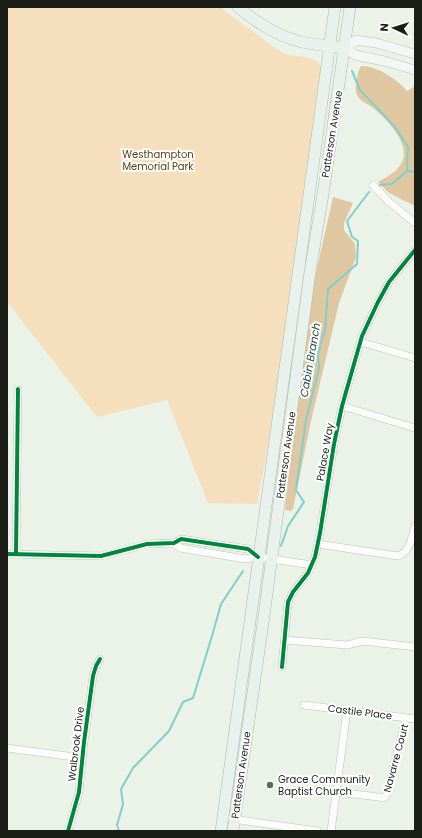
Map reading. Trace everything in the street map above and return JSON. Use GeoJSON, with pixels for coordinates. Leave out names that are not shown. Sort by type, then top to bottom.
{"type":"FeatureCollection","features":[{"type":"Feature","properties":{"kind":"main road"},"geometry":{"type":"LineString","coordinates":[[238,7],[255,20],[284,36],[302,42],[345,48],[354,55],[384,61],[415,70]]}},
{"type":"Feature","properties":{"kind":"main road","name":"Patterson Avenue"},"geometry":{"type":"LineString","coordinates":[[221,831],[335,7]]}},
{"type":"Feature","properties":{"kind":"main road","name":"Patterson Avenue"},"geometry":{"type":"LineString","coordinates":[[232,831],[272,558],[310,272],[350,7]]}},
{"type":"Feature","properties":{"kind":"main road"},"geometry":{"type":"LineString","coordinates":[[345,48],[356,40],[376,43],[415,54]]}},
{"type":"Feature","properties":{"kind":"street"},"geometry":{"type":"LineString","coordinates":[[373,185],[389,202],[415,223]]}},
{"type":"Feature","properties":{"kind":"street","name":"Palace Way"},"geometry":{"type":"LineString","coordinates":[[282,668],[288,602],[291,595],[308,573],[318,544],[330,462],[342,406],[364,329],[383,291],[393,276],[415,250]]}},
{"type":"Feature","properties":{"kind":"street"},"geometry":{"type":"LineString","coordinates":[[361,342],[415,358]]}},
{"type":"Feature","properties":{"kind":"street"},"geometry":{"type":"LineString","coordinates":[[16,554],[18,389]]}},
{"type":"Feature","properties":{"kind":"street"},"geometry":{"type":"LineString","coordinates":[[342,406],[415,428]]}},
{"type":"Feature","properties":{"kind":"street"},"geometry":{"type":"LineString","coordinates":[[318,544],[398,556],[404,554],[408,548],[415,526]]}},
{"type":"Feature","properties":{"kind":"street"},"geometry":{"type":"LineString","coordinates":[[7,554],[102,556],[147,544],[174,543],[181,539],[248,549],[258,557],[312,564]]}},
{"type":"Feature","properties":{"kind":"street"},"geometry":{"type":"LineString","coordinates":[[285,640],[347,644],[363,641],[415,647]]}},
{"type":"Feature","properties":{"kind":"street","name":"Walbrook Drive"},"geometry":{"type":"LineString","coordinates":[[68,831],[79,792],[93,676],[100,659]]}},
{"type":"Feature","properties":{"kind":"street","name":"Castile Place"},"geometry":{"type":"LineString","coordinates":[[304,705],[415,719]]}},
{"type":"Feature","properties":{"kind":"street"},"geometry":{"type":"LineString","coordinates":[[331,831],[347,710]]}},
{"type":"Feature","properties":{"kind":"street","name":"Navarre Court"},"geometry":{"type":"LineString","coordinates":[[336,792],[379,798],[384,798],[386,796],[406,718]]}},
{"type":"Feature","properties":{"kind":"street"},"geometry":{"type":"LineString","coordinates":[[7,748],[82,758]]}},
{"type":"Feature","properties":{"kind":"street"},"geometry":{"type":"LineString","coordinates":[[223,818],[317,831]]}},
{"type":"Feature","properties":{"kind":"green space","name":"Westhampton Memorial Park"},"geometry":{"type":"Polygon","coordinates":[[[7,7],[221,7],[272,46],[286,54],[313,59],[320,66],[322,71],[274,415],[257,504],[208,503],[167,400],[97,417],[7,302],[7,7]]]}},
{"type":"Feature","properties":{"kind":"shaded area"},"geometry":{"type":"Polygon","coordinates":[[[361,66],[374,68],[386,74],[398,82],[407,91],[415,86],[415,206],[389,193],[378,182],[398,168],[403,160],[404,152],[402,143],[397,134],[385,118],[362,101],[357,95],[356,82],[361,66]]]}},
{"type":"Feature","properties":{"kind":"shaded area"},"geometry":{"type":"Polygon","coordinates":[[[333,197],[353,203],[344,223],[344,230],[355,244],[356,257],[339,303],[311,421],[293,509],[291,511],[285,510],[294,423],[313,286],[333,197]]]}},
{"type":"Feature","properties":{"kind":"waterway","name":"Cabin Branch"},"geometry":{"type":"LineString","coordinates":[[352,71],[360,90],[395,127],[408,147],[407,171],[392,184],[380,185]]}},
{"type":"Feature","properties":{"kind":"waterway"},"geometry":{"type":"LineString","coordinates":[[407,171],[415,172]]}},
{"type":"Feature","properties":{"kind":"waterway","name":"Cabin Branch"},"geometry":{"type":"LineString","coordinates":[[281,546],[288,526],[304,502],[296,490],[306,420],[319,368],[318,354],[325,330],[328,289],[357,264],[358,241],[352,237],[347,221],[369,192]]}},
{"type":"Feature","properties":{"kind":"waterway","name":"Cabin Branch"},"geometry":{"type":"LineString","coordinates":[[119,831],[117,825],[123,804],[121,789],[133,768],[169,731],[183,702],[193,698],[221,604],[243,571]]}},
{"type":"Feature","properties":{"kind":"cycle path"},"geometry":{"type":"LineString","coordinates":[[282,667],[288,602],[293,592],[308,573],[315,557],[342,406],[362,336],[389,282],[415,250]]}},
{"type":"Feature","properties":{"kind":"cycle path"},"geometry":{"type":"LineString","coordinates":[[16,554],[18,389]]}},
{"type":"Feature","properties":{"kind":"cycle path"},"geometry":{"type":"LineString","coordinates":[[7,554],[101,556],[147,544],[174,543],[181,539],[248,549],[258,557]]}},
{"type":"Feature","properties":{"kind":"cycle path"},"geometry":{"type":"LineString","coordinates":[[68,831],[79,792],[93,676],[100,659]]}},
{"type":"Feature","properties":{"kind":"place","name":"Grace Community Baptist Church"},"geometry":{"type":"Point","coordinates":[270,785]}}]}
